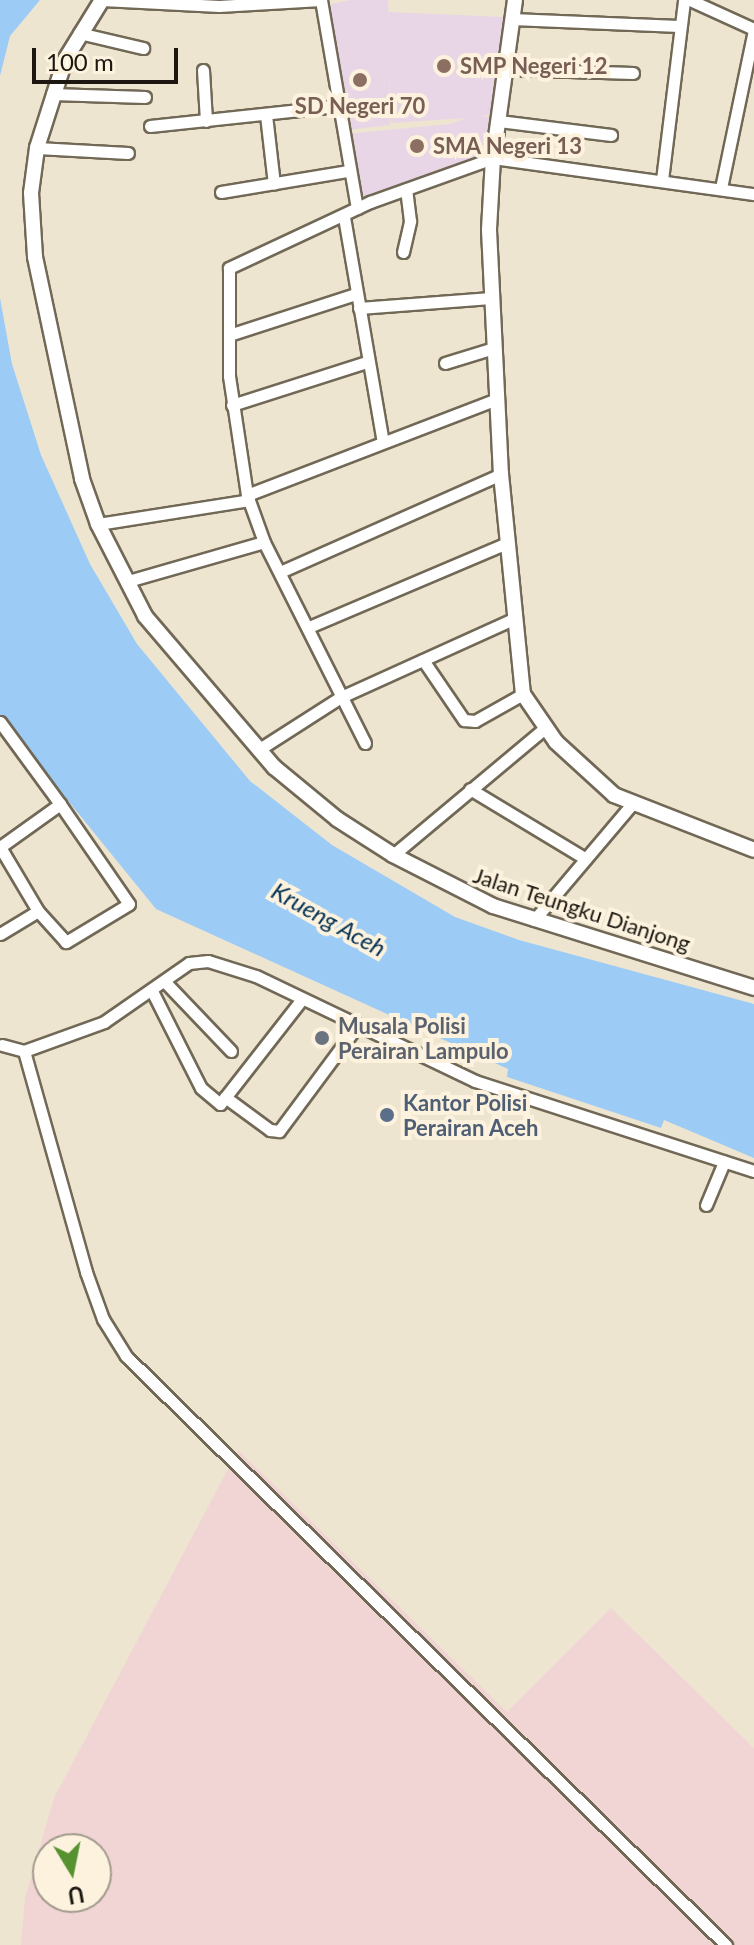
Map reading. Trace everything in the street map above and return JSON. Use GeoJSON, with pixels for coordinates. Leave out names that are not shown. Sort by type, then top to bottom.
{"type":"FeatureCollection","features":[{"type":"Feature","properties":{"kind":"street"},"geometry":{"type":"LineString","coordinates":[[102,0],[219,6],[322,0],[337,106],[357,208]]}},
{"type":"Feature","properties":{"kind":"street","name":"Jalan Teungku Dianjong"},"geometry":{"type":"LineString","coordinates":[[102,0],[79,33],[52,94],[37,148],[31,193],[44,312],[98,524],[165,642],[258,750],[317,804],[393,855],[472,897],[534,920],[754,988]]}},
{"type":"Feature","properties":{"kind":"street"},"geometry":{"type":"LineString","coordinates":[[515,0],[493,158],[491,298],[501,474],[513,619],[523,694],[545,728],[607,790],[632,804],[754,850]]}},
{"type":"Feature","properties":{"kind":"street"},"geometry":{"type":"LineString","coordinates":[[662,180],[679,26],[687,0],[754,30],[721,188]]}},
{"type":"Feature","properties":{"kind":"street"},"geometry":{"type":"LineString","coordinates":[[512,19],[679,26]]}},
{"type":"Feature","properties":{"kind":"street"},"geometry":{"type":"LineString","coordinates":[[79,33],[143,48]]}},
{"type":"Feature","properties":{"kind":"street"},"geometry":{"type":"LineString","coordinates":[[505,69],[633,73]]}},
{"type":"Feature","properties":{"kind":"street"},"geometry":{"type":"LineString","coordinates":[[203,70],[206,121]]}},
{"type":"Feature","properties":{"kind":"street"},"geometry":{"type":"LineString","coordinates":[[52,94],[145,97]]}},
{"type":"Feature","properties":{"kind":"street"},"geometry":{"type":"LineString","coordinates":[[150,126],[337,106]]}},
{"type":"Feature","properties":{"kind":"street"},"geometry":{"type":"LineString","coordinates":[[266,115],[274,184]]}},
{"type":"Feature","properties":{"kind":"street"},"geometry":{"type":"LineString","coordinates":[[499,121],[611,135]]}},
{"type":"Feature","properties":{"kind":"street"},"geometry":{"type":"LineString","coordinates":[[37,148],[128,153]]}},
{"type":"Feature","properties":{"kind":"street"},"geometry":{"type":"LineString","coordinates":[[365,743],[264,542],[248,497],[232,405],[229,268],[344,217],[357,208],[493,158],[754,194]]}},
{"type":"Feature","properties":{"kind":"street"},"geometry":{"type":"LineString","coordinates":[[221,192],[348,171]]}},
{"type":"Feature","properties":{"kind":"street"},"geometry":{"type":"LineString","coordinates":[[403,252],[410,221],[406,189]]}},
{"type":"Feature","properties":{"kind":"street"},"geometry":{"type":"LineString","coordinates":[[344,217],[383,442]]}},
{"type":"Feature","properties":{"kind":"street"},"geometry":{"type":"LineString","coordinates":[[229,335],[355,294]]}},
{"type":"Feature","properties":{"kind":"street"},"geometry":{"type":"LineString","coordinates":[[359,308],[491,298]]}},
{"type":"Feature","properties":{"kind":"street"},"geometry":{"type":"LineString","coordinates":[[445,363],[494,348]]}},
{"type":"Feature","properties":{"kind":"street"},"geometry":{"type":"LineString","coordinates":[[232,405],[367,362]]}},
{"type":"Feature","properties":{"kind":"street"},"geometry":{"type":"LineString","coordinates":[[98,524],[248,497],[497,399]]}},
{"type":"Feature","properties":{"kind":"street"},"geometry":{"type":"LineString","coordinates":[[280,572],[501,474]]}},
{"type":"Feature","properties":{"kind":"street"},"geometry":{"type":"LineString","coordinates":[[128,581],[264,542]]}},
{"type":"Feature","properties":{"kind":"street"},"geometry":{"type":"LineString","coordinates":[[309,627],[507,543]]}},
{"type":"Feature","properties":{"kind":"street"},"geometry":{"type":"LineString","coordinates":[[258,750],[341,697],[513,619]]}},
{"type":"Feature","properties":{"kind":"street"},"geometry":{"type":"LineString","coordinates":[[423,660],[464,720],[475,721],[523,694]]}},
{"type":"Feature","properties":{"kind":"street"},"geometry":{"type":"LineString","coordinates":[[0,722],[60,804],[130,902],[73,942],[64,941],[38,911],[0,847],[60,804]]}},
{"type":"Feature","properties":{"kind":"street"},"geometry":{"type":"LineString","coordinates":[[393,855],[545,728]]}},
{"type":"Feature","properties":{"kind":"street"},"geometry":{"type":"LineString","coordinates":[[470,789],[586,859]]}},
{"type":"Feature","properties":{"kind":"street"},"geometry":{"type":"LineString","coordinates":[[534,920],[632,804]]}},
{"type":"Feature","properties":{"kind":"street"},"geometry":{"type":"LineString","coordinates":[[0,934],[38,911]]}},
{"type":"Feature","properties":{"kind":"street"},"geometry":{"type":"LineString","coordinates":[[1,1044],[24,1051],[118,1016],[153,993],[189,963],[203,960],[237,969],[475,1081],[754,1171]]}},
{"type":"Feature","properties":{"kind":"street"},"geometry":{"type":"LineString","coordinates":[[166,983],[231,1051]]}},
{"type":"Feature","properties":{"kind":"street"},"geometry":{"type":"LineString","coordinates":[[153,993],[201,1088],[220,1104],[302,999]]}},
{"type":"Feature","properties":{"kind":"street"},"geometry":{"type":"LineString","coordinates":[[225,1097],[279,1131],[357,1026]]}},
{"type":"Feature","properties":{"kind":"street"},"geometry":{"type":"LineString","coordinates":[[24,1051],[86,1272],[103,1319],[126,1356],[726,1945]]}},
{"type":"Feature","properties":{"kind":"street"},"geometry":{"type":"LineString","coordinates":[[706,1205],[724,1162]]}},
{"type":"Feature","properties":{"kind":"shaded area"},"geometry":{"type":"Polygon","coordinates":[[[351,0],[388,0],[389,18],[389,12],[504,17],[492,114],[481,116],[492,117],[484,159],[354,201],[346,134],[450,124],[467,118],[391,123],[389,68],[390,125],[338,131],[321,6],[351,0]]]}},
{"type":"Feature","properties":{"kind":"shaded area"},"geometry":{"type":"Polygon","coordinates":[[[238,1450],[507,1712],[611,1608],[754,1748],[754,1945],[21,1945],[25,1898],[32,1874],[32,1913],[112,1913],[112,1833],[44,1833],[54,1798],[238,1450]]]}},
{"type":"Feature","properties":{"kind":"water"},"geometry":{"type":"Polygon","coordinates":[[[0,0],[40,0],[10,36],[0,76],[0,0]]]}},
{"type":"Feature","properties":{"kind":"water","name":"Krueng Aceh"},"geometry":{"type":"Polygon","coordinates":[[[0,298],[12,364],[41,455],[90,564],[137,644],[250,781],[332,845],[455,917],[519,940],[754,1004],[754,1158],[664,1120],[661,1128],[507,1077],[508,1069],[156,909],[52,781],[42,780],[0,717],[0,298]]]}},
{"type":"Feature","properties":{"kind":"place","name":"SMP Negeri 12"},"geometry":{"type":"Point","coordinates":[444,66]}},
{"type":"Feature","properties":{"kind":"place","name":"SD Negeri 70"},"geometry":{"type":"Point","coordinates":[360,80]}},
{"type":"Feature","properties":{"kind":"place","name":"SMA Negeri 13"},"geometry":{"type":"Point","coordinates":[417,146]}},
{"type":"Feature","properties":{"kind":"place","name":"Musala Polisi Perairan Lampulo"},"geometry":{"type":"Point","coordinates":[322,1038]}},
{"type":"Feature","properties":{"kind":"place","name":"Kantor Polisi Perairan Aceh"},"geometry":{"type":"Point","coordinates":[387,1115]}}]}
